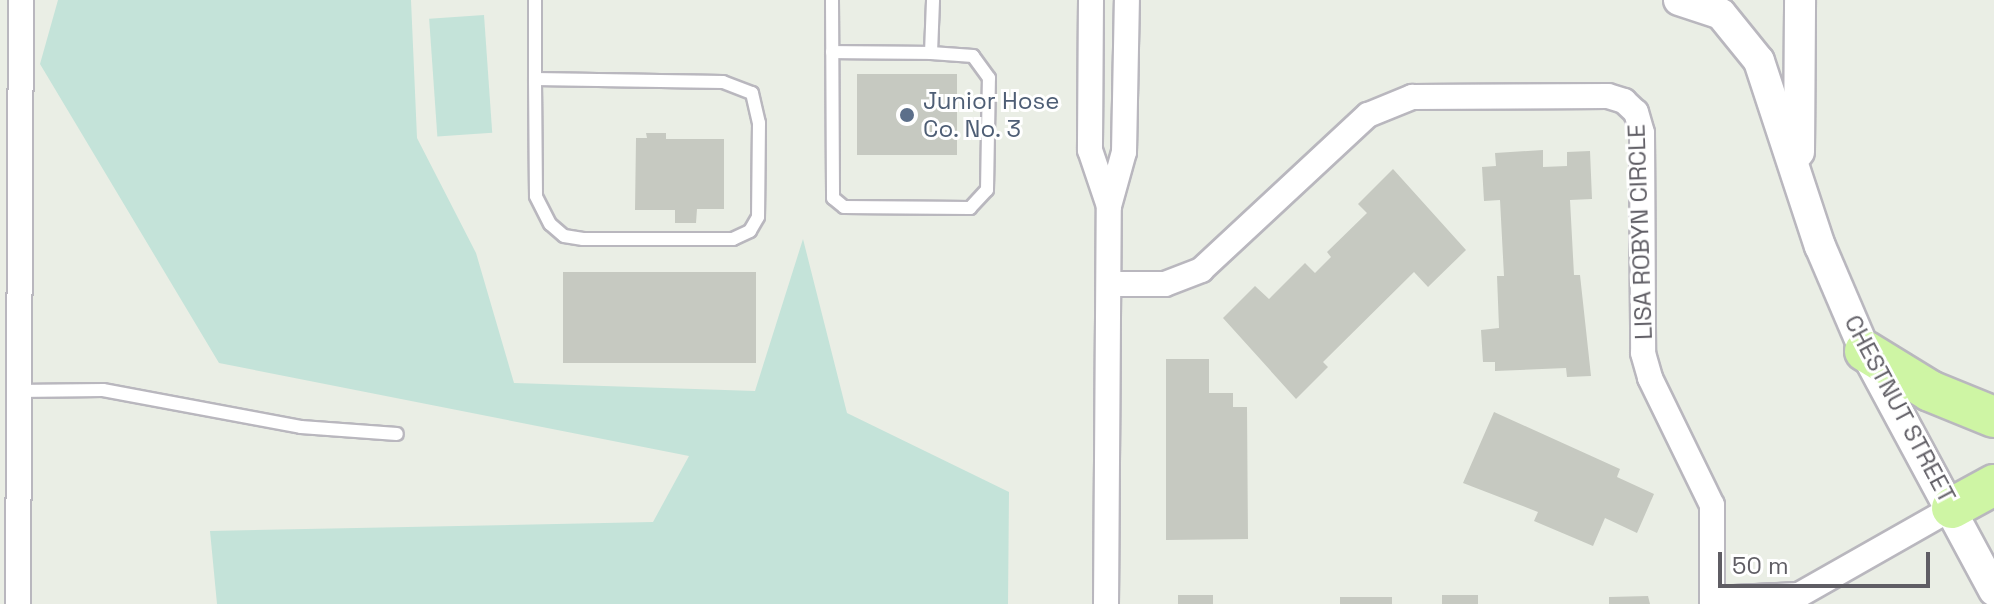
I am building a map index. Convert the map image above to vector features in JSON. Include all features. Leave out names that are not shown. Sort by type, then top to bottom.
[{"type":"highway","points":[[1865,351],[1930,391],[1994,417]]},
{"type":"highway","points":[[1952,508],[1994,485]]},
{"type":"street","points":[[18,604],[9,568],[17,391],[21,0]]},
{"type":"street","points":[[1091,0],[1090,150],[1109,206]]},
{"type":"street","points":[[1106,604],[1109,206],[1124,152],[1127,0]]},
{"type":"street","name":"CHESTNUT STREET","points":[[1679,0],[1721,14],[1743,35],[1759,61],[1820,246],[1865,351],[1994,591]]},
{"type":"street","name":"CHESTNUT STREET","points":[[1799,178],[1800,0]]},
{"type":"street","name":"LISA ROBYN CIRCLE","points":[[1110,284],[1165,284],[1201,270],[1368,115],[1412,97],[1608,96],[1624,101],[1642,122],[1643,353],[1712,505],[1712,602],[1799,595],[1952,508]]},
{"type":"lane","points":[[535,0],[535,79],[536,196],[550,224],[564,236],[583,239],[733,239],[750,231],[758,217],[756,103],[741,86],[723,82],[535,79]]},
{"type":"lane","points":[[832,0],[832,52],[833,198],[837,204],[970,208],[987,190],[987,71],[967,54],[832,52]]},
{"type":"lane","points":[[931,53],[933,0]]},
{"type":"lane","points":[[17,391],[103,390],[301,427],[397,434]]},
{"type":"shaded area","points":[[58,0],[411,0],[417,138],[476,253],[514,383],[755,391],[803,239],[847,413],[1009,492],[1008,604],[217,604],[210,531],[653,522],[689,456],[219,363],[40,64]]},
{"type":"shaded area","points":[[484,15],[492,133],[437,137],[429,19]]},
{"type":"building","name":"Junior Hose Co. No. 3","points":[[857,74],[957,74],[957,155],[857,155]]},
{"type":"building","points":[[646,133],[666,133],[666,139],[724,139],[724,209],[697,209],[696,223],[675,223],[675,210],[635,210],[636,138],[647,138]]},
{"type":"building","points":[[1543,150],[1543,167],[1567,166],[1567,152],[1590,151],[1592,199],[1570,200],[1574,275],[1580,275],[1591,376],[1567,377],[1566,368],[1495,371],[1495,362],[1483,362],[1481,330],[1499,328],[1497,276],[1504,276],[1500,200],[1484,201],[1482,167],[1496,166],[1495,153]]},
{"type":"building","points":[[1393,169],[1466,250],[1428,287],[1414,272],[1323,362],[1328,367],[1296,399],[1223,318],[1255,286],[1269,299],[1305,263],[1315,273],[1331,257],[1327,252],[1367,213],[1358,204]]},
{"type":"building","points":[[563,272],[756,272],[756,363],[563,363]]},
{"type":"building","points":[[1166,359],[1209,359],[1209,393],[1233,393],[1233,407],[1247,407],[1248,539],[1166,540]]},
{"type":"building","points":[[1494,412],[1620,469],[1617,477],[1654,494],[1637,533],[1605,518],[1593,546],[1534,521],[1538,512],[1463,483]]},
{"type":"building","points":[[1178,595],[1213,595],[1213,604],[1178,604]]},
{"type":"building","points":[[1442,595],[1478,595],[1478,604],[1442,604]]},
{"type":"building","points":[[1648,596],[1650,604],[1609,604],[1609,597]]},
{"type":"building","points":[[1340,597],[1392,597],[1392,604],[1340,604]]},
{"type":"place","name":"Junior Hose Co. No. 3","points":[[907,115]]}]
